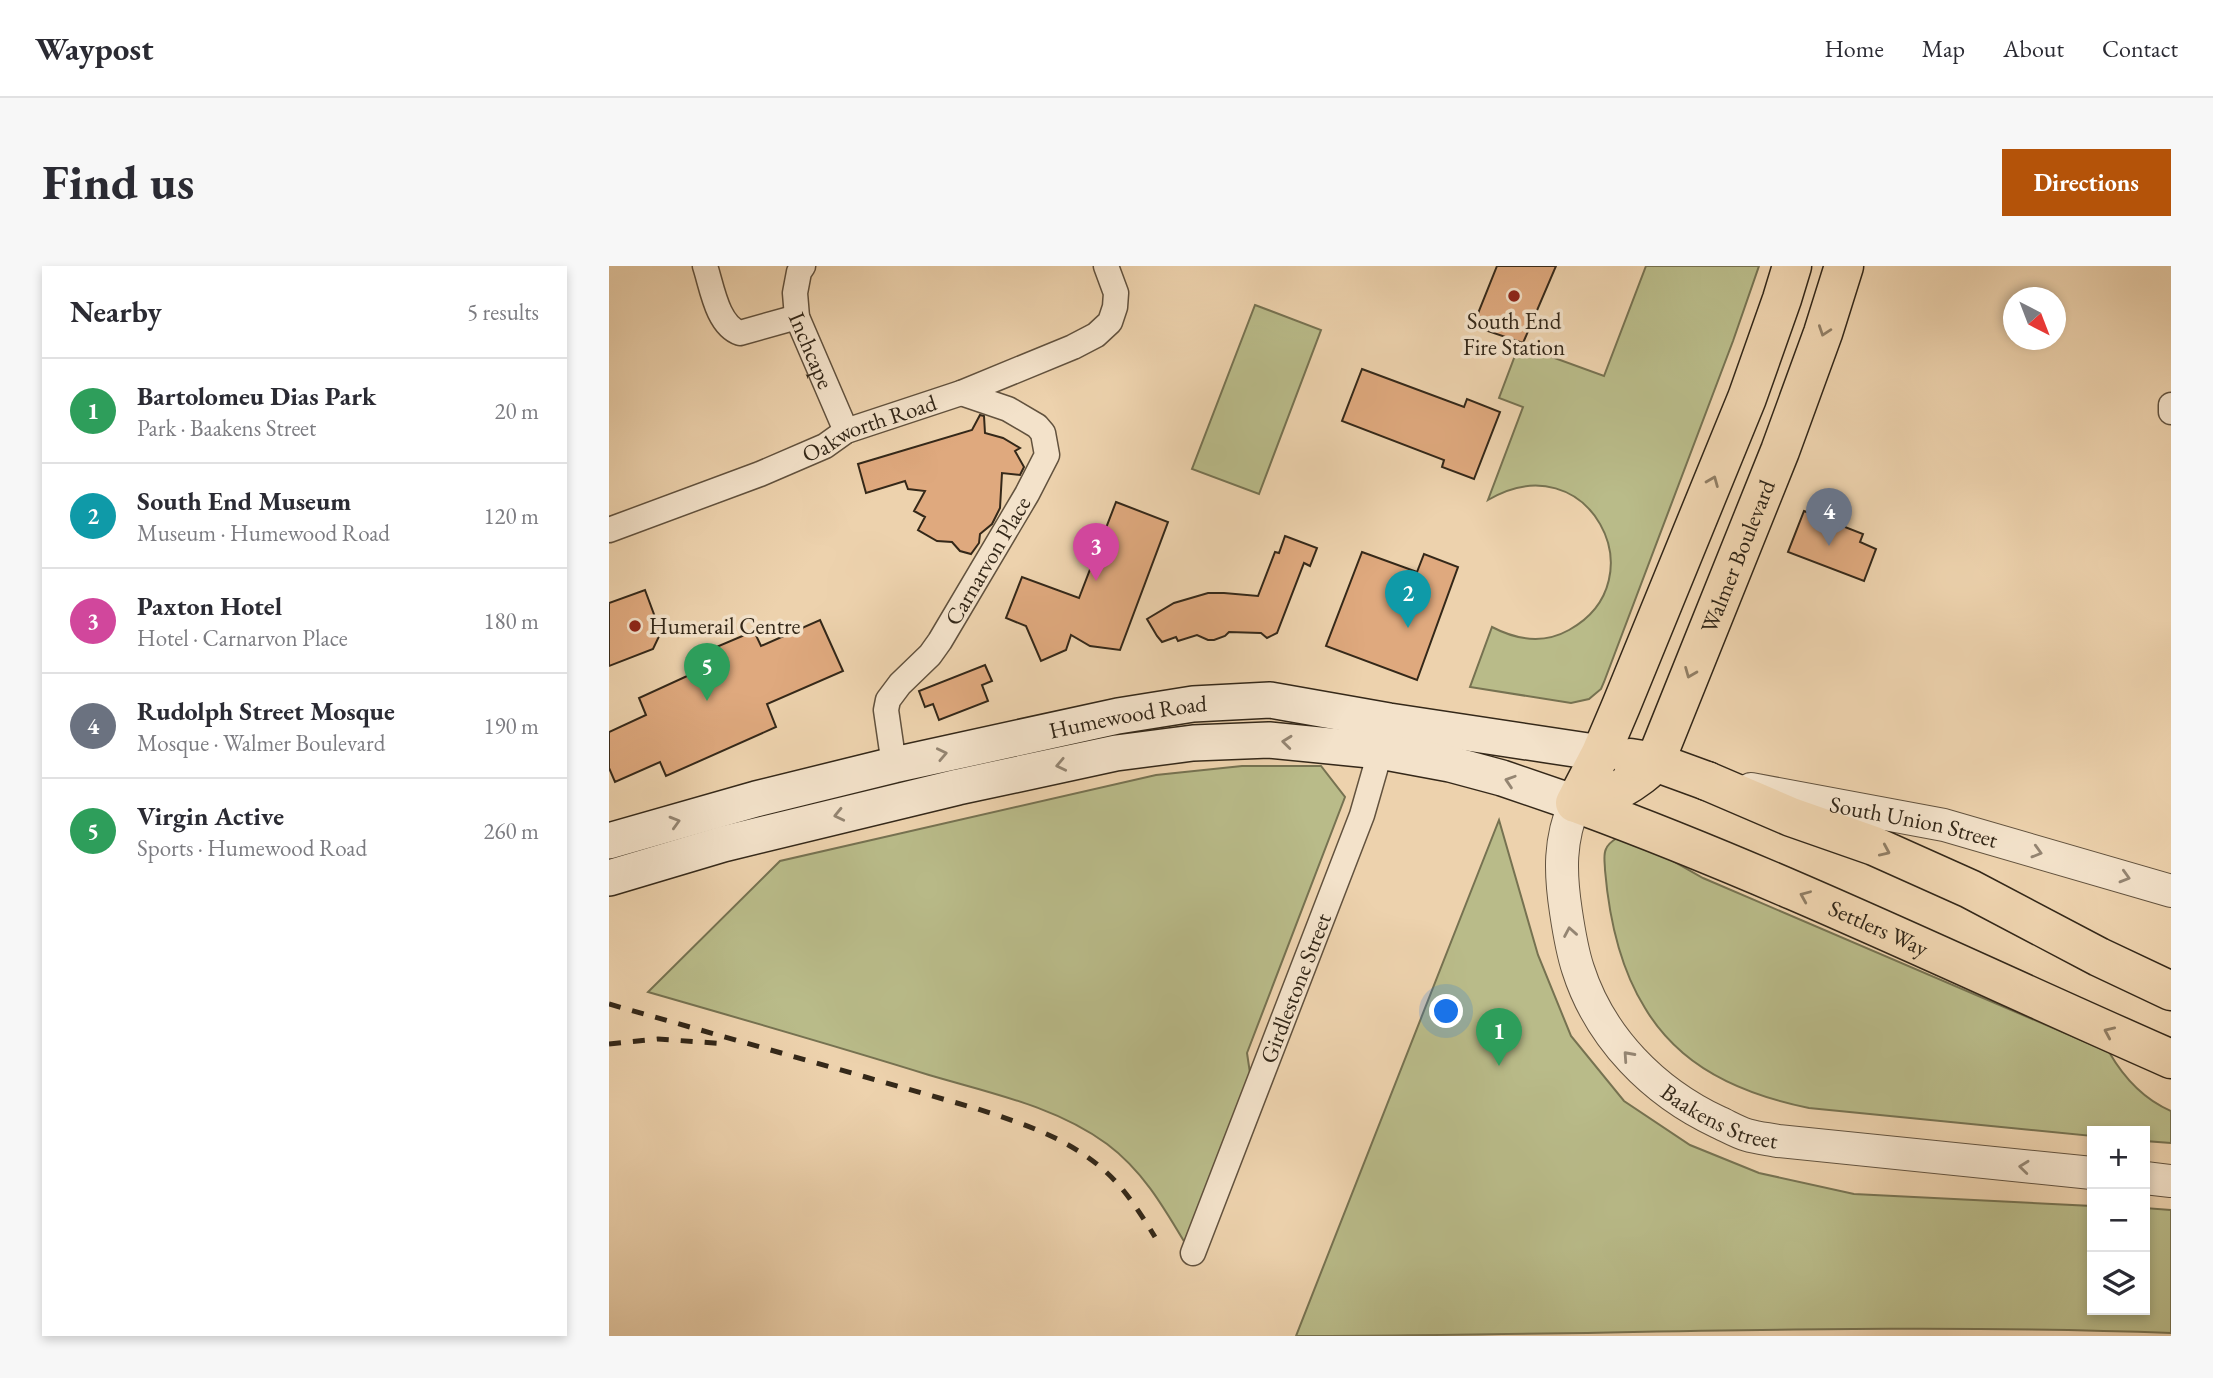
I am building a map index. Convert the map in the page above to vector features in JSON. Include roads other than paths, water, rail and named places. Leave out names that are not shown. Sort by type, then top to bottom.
[{"type":"main road","points":[[1578,804],[1747,398],[1792,266]]},
{"type":"main road","name":"Walmer Boulevard","points":[[1578,804],[1592,803],[1642,776],[1655,762],[1780,451],[1844,266]]},
{"type":"main road","name":"Humewood Road","points":[[609,841],[756,799],[894,765],[1118,716],[1193,704],[1270,700],[1385,736],[1450,764],[1502,778],[1578,804]]},
{"type":"main road","name":"Humewood Road","points":[[609,878],[808,822],[1116,753],[1193,743],[1385,736],[1601,753],[1655,762]]},
{"type":"main road","name":"South Union Street","points":[[1655,762],[1707,781]]},
{"type":"main road","points":[[1707,781],[1791,817],[1874,846],[1970,889],[2171,992]]},
{"type":"main road","name":"Settlers Way","points":[[1578,804],[1655,833],[1840,911],[2171,1059]]},
{"type":"street","points":[[705,266],[722,316],[733,331],[740,333],[797,317]]},
{"type":"street","name":"Inchcape","points":[[803,266],[799,272],[795,293],[797,317],[846,431]]},
{"type":"street","name":"Oakworth Road","points":[[609,530],[799,458],[825,446],[846,431],[961,393],[1096,335],[1109,322],[1115,307],[1116,293],[1106,266]]},
{"type":"street","name":"Carnarvon Place","points":[[894,765],[886,710],[888,700],[940,640],[1027,494],[1047,455],[1043,433],[1037,426],[1008,409],[961,393]]},
{"type":"street","points":[[2171,405],[2171,412]]},
{"type":"street","name":"Girdlestone Street","points":[[1193,1253],[1362,815],[1385,736]]},
{"type":"street","name":"South Union Street","points":[[1707,781],[1944,825],[2171,891]]},
{"type":"street","name":"Baakens Street","points":[[1578,804],[1565,830],[1562,856],[1565,904],[1579,971],[1599,1017],[1622,1049],[1640,1069],[1692,1109],[1745,1134],[1778,1141],[2087,1172]]},
{"type":"street","points":[[2150,1179],[2171,1181]]},
{"type":"railway","points":[[609,1004],[978,1109],[1035,1129],[1071,1146],[1103,1169],[1128,1196],[1155,1237]]},
{"type":"railway","points":[[609,1044],[658,1039],[728,1044]]},
{"type":"place","name":"South End Fire Station","points":[[1514,296]]},
{"type":"place","name":"Rudolph Street Mosque","points":[[1829,546]]},
{"type":"place","name":"Paxton Hotel","points":[[1096,581]]},
{"type":"place","name":"Humerail Centre","points":[[635,626]]},
{"type":"place","name":"South End Museum","points":[[1408,628]]},
{"type":"place","name":"Virgin Active","points":[[707,701]]},
{"type":"place","name":"Bartolomeu Dias Park","points":[[1499,1066]]}]
